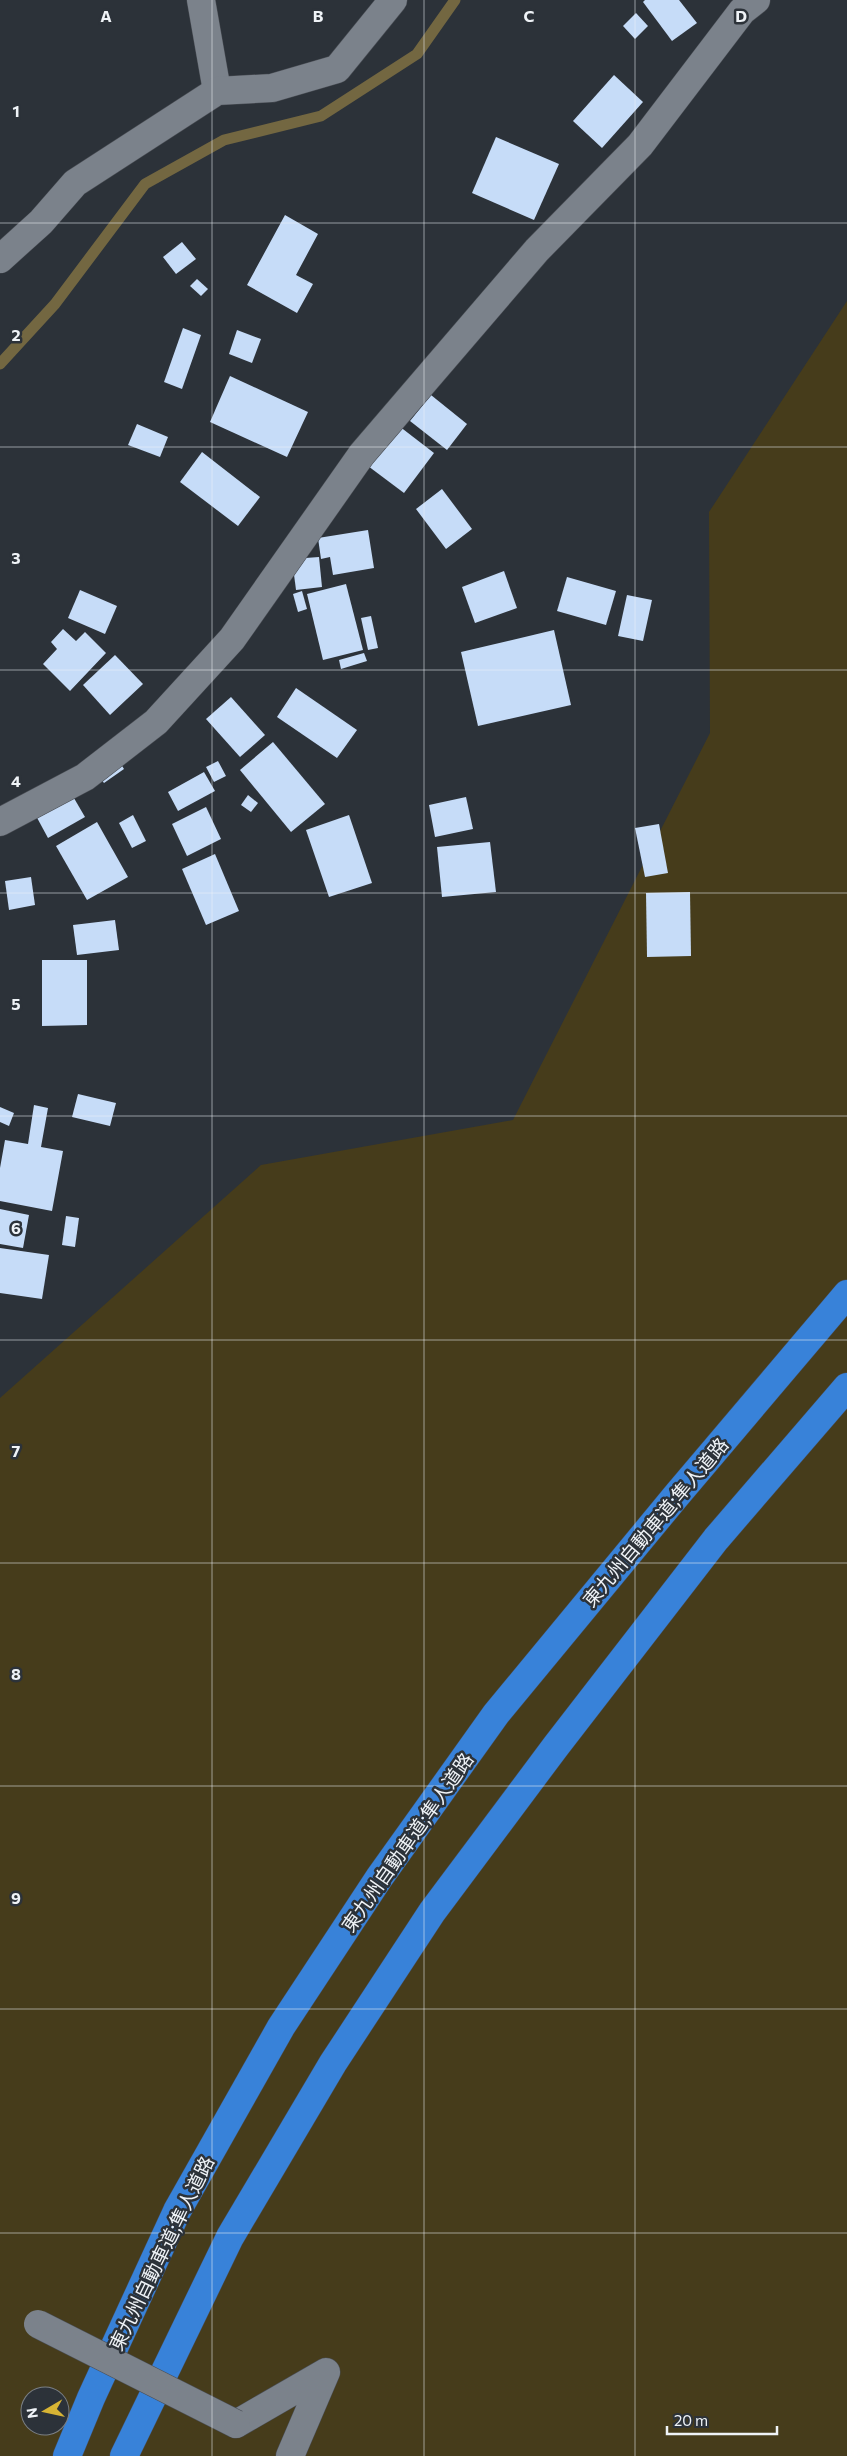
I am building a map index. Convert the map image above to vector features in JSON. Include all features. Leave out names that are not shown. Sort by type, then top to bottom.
[{"type":"highway","name":"東九州自動車道;隼人道路","points":[[66,2456],[178,2210],[281,2027],[379,1878],[496,1714],[676,1496],[847,1294]]},
{"type":"highway","points":[[124,2456],[230,2237],[333,2063],[432,1912],[556,1746],[716,1539],[847,1387]]},
{"type":"street","points":[[202,0],[217,91]]},
{"type":"street","points":[[0,259],[41,222],[75,183],[217,91],[272,88],[337,68],[393,0]]},
{"type":"street","points":[[0,822],[85,777],[156,722],[232,639],[362,454],[537,250],[640,145],[742,11],[756,0]]},
{"type":"street","points":[[38,2324],[236,2424],[326,2372],[290,2456]]},
{"type":"shaded area","points":[[847,301],[847,2456],[0,2456],[0,1398],[261,1165],[513,1120],[710,733],[709,512]]},
{"type":"building","points":[[645,0],[679,0],[697,23],[672,41],[643,2]]},
{"type":"building","points":[[636,13],[648,26],[635,39],[623,26]]},
{"type":"building","points":[[614,75],[643,102],[602,148],[573,121]]},
{"type":"building","points":[[496,137],[559,164],[534,220],[472,193]]},
{"type":"building","points":[[285,215],[318,234],[296,275],[313,284],[297,313],[247,285]]},
{"type":"building","points":[[182,242],[196,259],[176,274],[163,257]]},
{"type":"building","points":[[197,279],[208,289],[201,296],[190,286]]},
{"type":"building","points":[[183,328],[201,335],[182,389],[164,382]]},
{"type":"building","points":[[237,330],[261,339],[252,363],[229,354]]},
{"type":"building","points":[[230,376],[308,412],[287,457],[210,422]]},
{"type":"building","points":[[431,395],[467,424],[447,450],[410,421]]},
{"type":"building","points":[[137,424],[168,437],[160,457],[128,445]]},
{"type":"building","points":[[399,426],[434,453],[404,493],[368,466]]},
{"type":"building","points":[[202,452],[260,497],[238,526],[180,482]]},
{"type":"building","points":[[442,489],[472,529],[446,549],[416,509]]},
{"type":"building","points":[[368,530],[374,568],[333,575],[330,557],[321,559],[318,538]]},
{"type":"building","points":[[319,557],[322,587],[296,590],[292,559]]},
{"type":"building","points":[[504,571],[517,608],[475,623],[462,587]]},
{"type":"building","points":[[567,577],[616,591],[606,625],[557,611]]},
{"type":"building","points":[[346,584],[363,650],[323,660],[307,594]]},
{"type":"building","points":[[80,590],[117,606],[105,634],[68,618]]},
{"type":"building","points":[[302,591],[307,609],[298,612],[293,594]]},
{"type":"building","points":[[627,595],[652,600],[643,641],[618,636]]},
{"type":"building","points":[[371,616],[378,648],[368,650],[361,618]]},
{"type":"building","points":[[63,629],[76,641],[85,632],[106,653],[70,691],[43,664],[57,649],[51,642]]},
{"type":"building","points":[[554,630],[571,705],[478,726],[461,652]]},
{"type":"building","points":[[364,653],[367,661],[341,669],[339,660]]},
{"type":"building","points":[[115,655],[143,684],[110,715],[83,685]]},
{"type":"building","points":[[296,688],[357,730],[337,758],[277,717]]},
{"type":"building","points":[[231,697],[265,735],[240,757],[206,719]]},
{"type":"building","points":[[273,742],[325,804],[291,832],[240,770]]},
{"type":"building","points":[[117,758],[124,769],[104,783],[96,773]]},
{"type":"building","points":[[218,761],[226,776],[214,782],[206,767]]},
{"type":"building","points":[[204,772],[215,791],[178,811],[168,792]]},
{"type":"building","points":[[71,793],[85,817],[48,838],[35,814]]},
{"type":"building","points":[[248,795],[258,803],[251,812],[241,805]]},
{"type":"building","points":[[466,797],[473,829],[435,837],[429,805]]},
{"type":"building","points":[[206,807],[221,839],[187,856],[172,824]]},
{"type":"building","points":[[133,815],[146,841],[132,848],[119,823]]},
{"type":"building","points":[[349,815],[372,883],[329,897],[306,830]]},
{"type":"building","points":[[97,822],[128,877],[87,900],[56,846]]},
{"type":"building","points":[[659,824],[668,873],[645,877],[635,828]]},
{"type":"building","points":[[490,842],[496,892],[442,897],[437,847]]},
{"type":"building","points":[[215,854],[239,911],[206,925],[182,869]]},
{"type":"building","points":[[31,877],[35,905],[9,910],[5,881]]},
{"type":"building","points":[[690,892],[691,956],[647,957],[646,893]]},
{"type":"building","points":[[115,920],[119,950],[77,955],[73,925]]},
{"type":"building","points":[[42,960],[87,960],[87,1025],[42,1026]]},
{"type":"building","points":[[78,1094],[116,1103],[110,1126],[72,1117]]},
{"type":"building","points":[[34,1105],[48,1108],[41,1147],[63,1151],[52,1211],[0,1201],[0,1168],[5,1140],[28,1144]]},
{"type":"building","points":[[0,1107],[14,1113],[9,1126],[0,1122]]},
{"type":"building","points":[[0,1209],[29,1215],[23,1248],[0,1244]]},
{"type":"building","points":[[66,1216],[79,1218],[75,1247],[62,1245]]},
{"type":"building","points":[[0,1248],[49,1255],[42,1299],[0,1293]]},
{"type":"waterway","points":[[0,364],[55,304],[145,184],[224,140],[321,116],[417,54],[455,0]]}]
